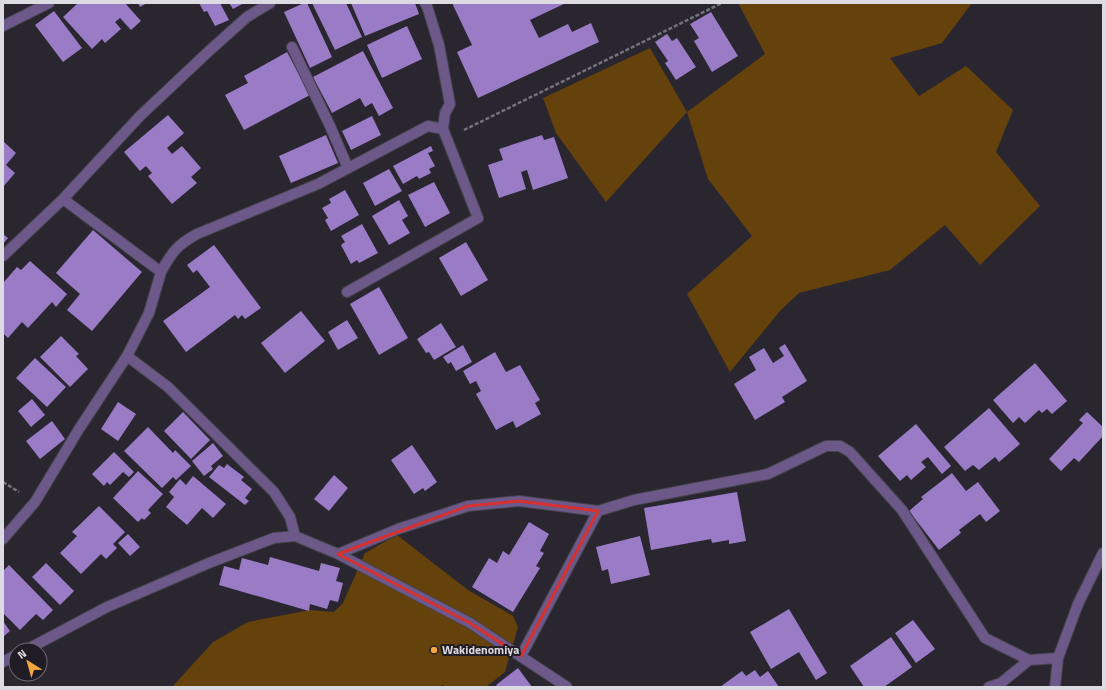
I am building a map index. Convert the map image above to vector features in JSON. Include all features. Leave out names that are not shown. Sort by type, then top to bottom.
[{"type":"street","points":[[3,26],[49,3]]},
{"type":"street","points":[[3,256],[63,199],[140,116],[209,51],[248,17],[270,3]]},
{"type":"street","points":[[348,292],[478,218],[445,134],[445,113],[450,104],[439,45],[426,5]]},
{"type":"street","points":[[292,47],[330,126],[348,168]]},
{"type":"street","points":[[3,539],[35,502],[79,429],[127,356],[149,313],[161,272],[173,251],[180,243],[197,234],[318,184],[428,126],[445,134]]},
{"type":"street","points":[[63,199],[161,272]]},
{"type":"street","points":[[127,356],[168,387],[274,492],[290,517],[295,536]]},
{"type":"street","points":[[338,554],[398,529],[468,506],[519,501],[598,511],[634,500],[768,474],[826,446],[840,446],[850,452],[902,510],[985,638],[1029,660],[1058,658]]},
{"type":"street","points":[[520,656],[598,511]]},
{"type":"street","points":[[41,642],[107,607],[209,563],[274,538],[295,536],[338,554],[470,623],[567,687]]},
{"type":"street","points":[[1055,687],[1058,658],[1078,604],[1103,553]]},
{"type":"street","points":[[989,687],[1001,683],[1029,660]]},
{"type":"path","points":[[445,134],[722,3]]},
{"type":"highlighted area","points":[[519,501],[598,511],[521,656],[470,623],[338,554],[468,506]]},
{"type":"shaded area","points":[[738,3],[972,3],[942,43],[890,58],[919,96],[966,66],[1013,110],[996,152],[1040,206],[980,265],[945,225],[890,270],[799,293],[780,311],[730,372],[687,294],[752,236],[708,179],[687,112],[765,54]]},
{"type":"shaded area","points":[[650,48],[687,112],[606,202],[556,133],[543,98]]},
{"type":"shaded area","points":[[397,535],[468,590],[513,616],[518,627],[505,672],[486,687],[445,687],[443,685],[439,687],[172,687],[213,642],[248,622],[310,610],[334,612],[343,603],[365,553]]},
{"type":"building","points":[[78,3],[125,3],[141,21],[131,30],[120,18],[115,22],[121,29],[105,43],[102,39],[92,49],[63,17]]},
{"type":"building","points":[[138,3],[147,3],[140,7]]},
{"type":"building","points":[[199,3],[220,3],[229,20],[215,26],[207,11],[204,12]]},
{"type":"building","points":[[229,3],[244,3],[233,9]]},
{"type":"building","points":[[307,3],[332,57],[310,68],[284,12]]},
{"type":"building","points":[[312,3],[346,3],[362,37],[335,50]]},
{"type":"building","points":[[351,3],[415,3],[419,14],[365,36]]},
{"type":"building","points":[[452,3],[566,3],[530,20],[539,38],[568,24],[572,32],[591,23],[599,42],[478,98],[457,52],[472,45]]},
{"type":"building","points":[[54,11],[82,48],[63,62],[35,25]]},
{"type":"building","points":[[711,12],[738,56],[712,72],[694,41],[699,38],[690,24]]},
{"type":"building","points":[[407,26],[422,59],[382,78],[367,45]]},
{"type":"building","points":[[667,34],[672,41],[677,38],[696,67],[676,80],[665,63],[668,61],[655,42]]},
{"type":"building","points":[[363,51],[393,108],[379,116],[372,103],[365,107],[360,98],[332,113],[313,77]]},
{"type":"building","points":[[287,52],[310,95],[244,130],[225,95],[248,83],[244,76]]},
{"type":"building","points":[[168,115],[184,133],[167,148],[172,154],[182,146],[201,168],[191,177],[197,183],[172,204],[148,176],[152,173],[146,166],[140,171],[124,152]]},
{"type":"building","points":[[372,116],[381,135],[351,150],[342,131]]},
{"type":"building","points":[[326,135],[338,163],[291,183],[279,156]]},
{"type":"building","points":[[542,135],[544,140],[554,137],[568,178],[533,190],[527,170],[521,172],[526,189],[499,198],[488,165],[503,160],[499,149]]},
{"type":"building","points":[[3,141],[16,153],[6,165],[15,173],[3,187]]},
{"type":"building","points":[[431,146],[433,151],[428,153],[435,166],[429,169],[431,173],[419,179],[417,176],[403,184],[393,166]]},
{"type":"building","points":[[389,169],[402,191],[375,206],[363,183]]},
{"type":"building","points":[[434,182],[450,213],[425,227],[408,195]]},
{"type":"building","points":[[345,190],[359,215],[331,231],[325,220],[328,218],[322,208],[331,203],[329,199]]},
{"type":"building","points":[[399,200],[408,216],[402,220],[410,233],[389,245],[372,216]]},
{"type":"building","points":[[362,224],[378,253],[359,263],[357,260],[351,264],[341,245],[345,242],[341,236]]},
{"type":"building","points":[[93,230],[142,272],[92,331],[67,310],[80,294],[56,273]]},
{"type":"building","points":[[3,234],[8,238],[3,244]]},
{"type":"building","points":[[466,242],[488,280],[461,296],[439,258]]},
{"type":"building","points":[[214,245],[261,308],[245,319],[242,315],[238,319],[235,315],[186,352],[163,321],[210,287],[197,270],[193,273],[187,265]]},
{"type":"building","points":[[30,261],[67,294],[56,307],[52,302],[28,328],[22,322],[8,338],[3,333],[3,283],[17,267],[21,270]]},
{"type":"building","points":[[379,287],[408,338],[379,355],[350,304]]},
{"type":"building","points":[[301,311],[325,341],[285,373],[261,343]]},
{"type":"building","points":[[347,320],[358,338],[338,350],[328,332]]},
{"type":"building","points":[[441,323],[456,347],[434,360],[429,352],[426,353],[417,339]]},
{"type":"building","points":[[61,336],[79,354],[76,356],[88,369],[70,387],[40,357]]},
{"type":"building","points":[[785,344],[807,381],[782,397],[785,402],[755,420],[734,384],[756,370],[749,357],[764,348],[773,363],[784,356],[779,348]]},
{"type":"building","points":[[463,345],[472,362],[456,371],[451,362],[448,364],[443,357]]},
{"type":"building","points":[[495,352],[506,372],[520,365],[540,400],[535,403],[541,414],[516,428],[513,421],[496,430],[476,394],[481,391],[476,381],[470,384],[463,371]]},
{"type":"building","points":[[35,358],[66,387],[47,407],[16,378]]},
{"type":"building","points":[[1035,363],[1067,401],[1052,414],[1047,409],[1042,413],[1039,410],[1025,423],[1019,417],[1013,423],[993,400]]},
{"type":"building","points":[[32,399],[45,415],[31,427],[18,411]]},
{"type":"building","points":[[118,402],[136,414],[118,441],[101,429]]},
{"type":"building","points":[[989,408],[1020,444],[999,462],[995,457],[979,470],[973,465],[965,471],[944,447]]},
{"type":"building","points":[[183,412],[210,440],[191,459],[164,431]]},
{"type":"building","points":[[1087,412],[1103,427],[1103,436],[1079,462],[1074,458],[1061,471],[1049,459],[1083,423],[1079,420]]},
{"type":"building","points":[[52,421],[65,439],[40,459],[26,441]]},
{"type":"building","points":[[916,424],[951,466],[942,474],[928,457],[921,462],[926,467],[911,480],[907,475],[900,481],[878,456]]},
{"type":"building","points":[[148,427],[173,453],[175,450],[191,466],[176,480],[173,477],[162,488],[124,451]]},
{"type":"building","points":[[213,443],[223,456],[211,466],[213,469],[204,476],[192,461]]},
{"type":"building","points":[[412,445],[437,482],[425,491],[423,488],[414,494],[391,460]]},
{"type":"building","points":[[114,452],[134,472],[129,477],[123,472],[110,485],[107,482],[104,486],[92,474]]},
{"type":"building","points":[[227,464],[244,477],[241,480],[252,489],[245,498],[249,501],[245,505],[209,477],[219,465],[224,468]]},
{"type":"building","points":[[138,471],[163,494],[148,510],[151,513],[144,520],[142,518],[138,522],[113,498]]},
{"type":"building","points":[[952,473],[966,491],[978,482],[1000,511],[986,522],[980,514],[959,530],[961,533],[939,550],[909,511],[923,499],[921,497]]},
{"type":"building","points":[[334,475],[348,488],[329,511],[314,499]]},
{"type":"building","points":[[193,476],[226,504],[213,518],[202,508],[187,525],[166,507],[174,497],[169,492],[180,479],[186,485]]},
{"type":"building","points":[[737,492],[746,541],[729,544],[729,540],[712,543],[711,539],[651,550],[644,508]]},
{"type":"building","points":[[99,506],[125,532],[113,544],[117,548],[106,559],[101,554],[81,574],[60,553],[77,536],[72,532]]},
{"type":"building","points":[[529,522],[549,534],[540,551],[544,553],[536,566],[540,568],[513,612],[472,587],[489,558],[497,563],[503,551],[509,555]]},
{"type":"building","points":[[128,534],[140,547],[130,556],[118,543]]},
{"type":"building","points":[[640,536],[650,575],[611,584],[608,569],[602,571],[596,547]]},
{"type":"building","points":[[270,557],[319,571],[321,563],[340,568],[336,581],[343,583],[338,602],[330,600],[327,609],[310,604],[309,611],[219,585],[224,566],[239,570],[242,558],[268,565]]},
{"type":"building","points":[[46,563],[74,591],[60,605],[32,577]]},
{"type":"building","points":[[9,565],[53,610],[43,620],[36,614],[20,630],[3,613],[3,571]]},
{"type":"building","points":[[789,609],[827,673],[816,680],[799,652],[771,669],[750,632]]},
{"type":"building","points":[[913,620],[935,649],[916,663],[895,633]]},
{"type":"building","points":[[3,621],[10,631],[3,637]]},
{"type":"building","points":[[891,637],[912,667],[884,687],[864,687],[850,666]]},
{"type":"building","points":[[518,668],[532,687],[498,687],[496,685]]},
{"type":"building","points":[[755,670],[760,677],[768,671],[779,687],[720,687],[742,671],[746,676]]},
{"type":"place","name":"Wakidenomiya","points":[[434,650]]}]
